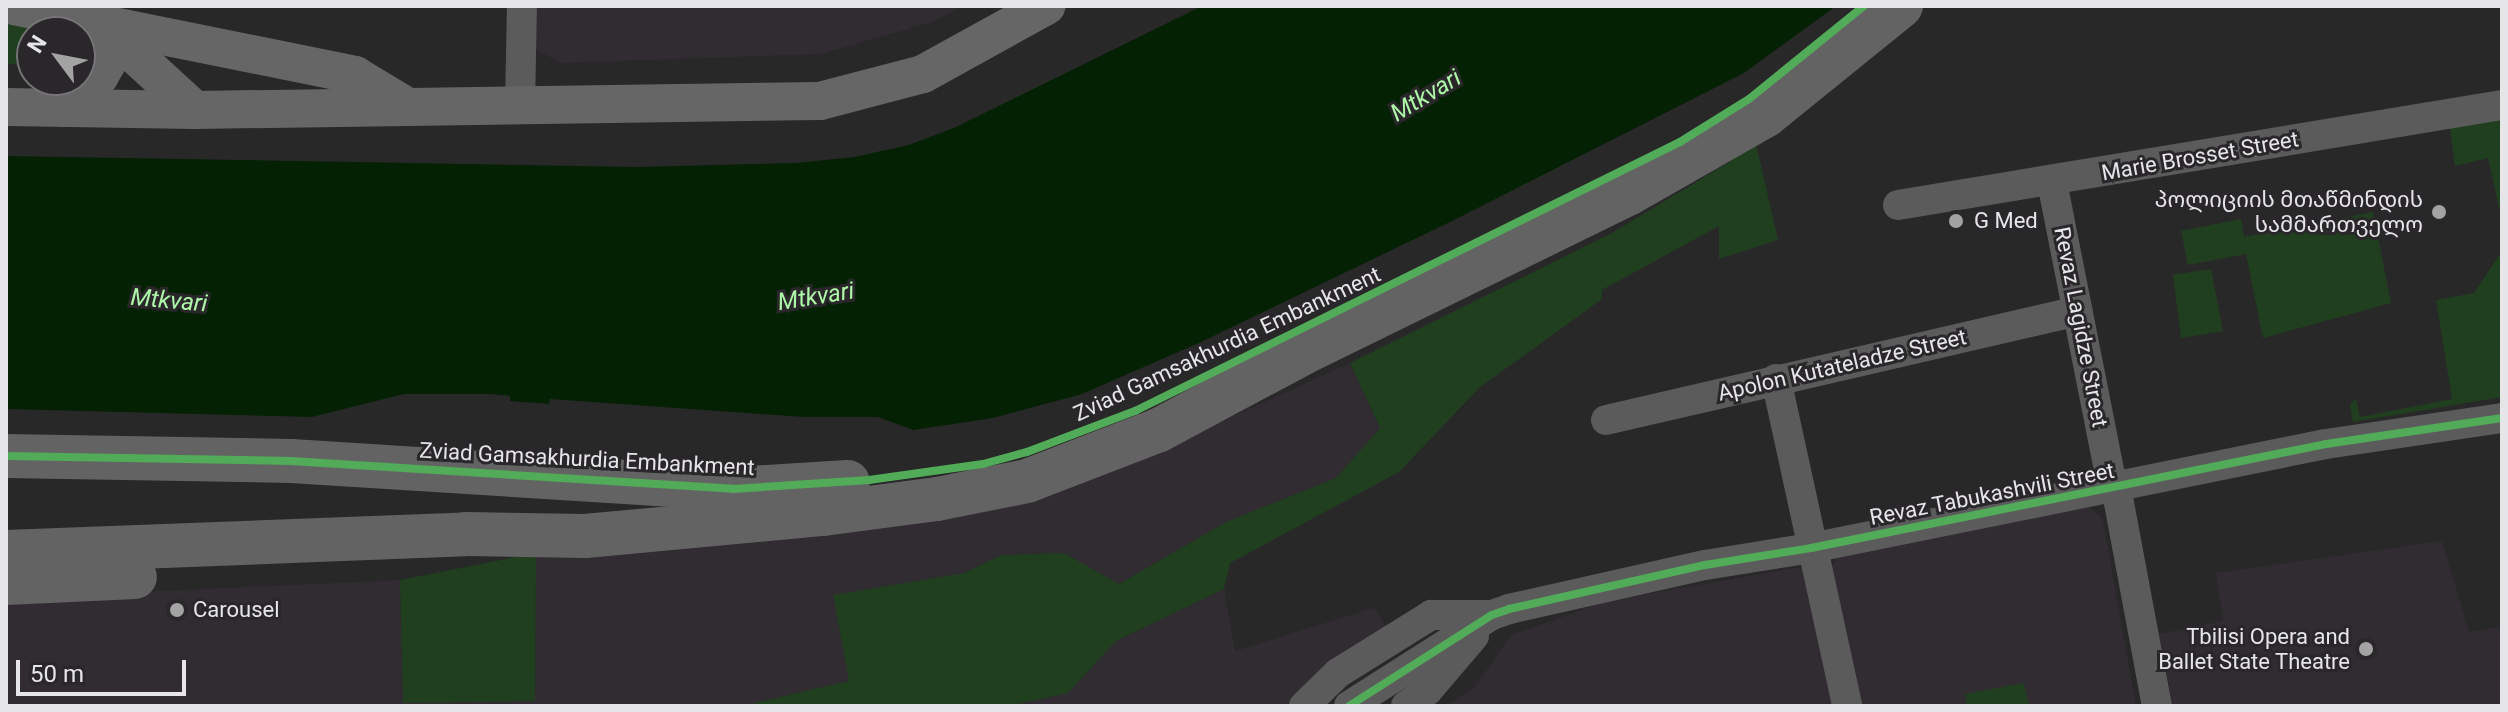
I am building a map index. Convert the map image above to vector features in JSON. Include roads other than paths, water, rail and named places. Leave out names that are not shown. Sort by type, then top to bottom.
[{"type":"highway","name":"Zviad Gamsakhurdia Embankment","points":[[6,456],[291,461],[733,489],[922,475],[1027,452],[1111,421],[1518,225],[1680,142],[1749,99],[1864,6]]},
{"type":"highway","name":"Zviad Gamsakhurdia Embankment","points":[[6,552],[465,534],[579,536],[823,514],[937,499],[1027,481],[1110,452],[1218,401],[1303,353],[1697,157],[1798,92],[1901,6]]},
{"type":"highway","points":[[6,523],[593,504],[673,498],[733,489]]},
{"type":"highway","points":[[6,583],[386,565],[475,556],[579,536]]},
{"type":"main road","points":[[14,6],[107,30],[355,75],[410,108]]},
{"type":"main road","points":[[6,107],[195,110],[820,101],[923,74],[1046,6]]},
{"type":"main road","points":[[63,108],[99,77],[110,58],[107,30]]},
{"type":"main road","points":[[107,30],[195,110]]},
{"type":"street","points":[[520,107],[522,6]]},
{"type":"street","name":"Marie Brosset Street","points":[[1898,205],[2031,182],[2052,182],[2502,105]]},
{"type":"street","name":"Revaz Lagidze Street","points":[[2052,182],[2116,487],[2157,706]]},
{"type":"street","name":"Apolon Kutateladze Street","points":[[1606,420],[2078,311]]},
{"type":"street","points":[[1776,379],[1847,706]]},
{"type":"street","name":"Revaz Tabukashvili Street","points":[[1492,615],[1665,574],[1811,548],[2326,444],[2502,418]]},
{"type":"street","points":[[1304,706],[1338,673],[1431,615],[1492,615]]},
{"type":"street","points":[[1349,706],[1492,615]]},
{"type":"street","points":[[1406,706],[1428,690],[1492,615]]},
{"type":"water","name":"Mtkvari","points":[[1202,6],[1836,6],[1744,73],[1452,221],[1201,342],[1082,394],[993,418],[913,430],[878,417],[804,417],[550,399],[549,404],[510,401],[510,396],[492,394],[404,394],[312,417],[6,409],[6,156],[636,167],[796,163],[854,157],[909,145],[956,127]]},
{"type":"place","name":"პოლიციის მთაწმინდის სამმართველო","points":[[2439,212]]},
{"type":"place","name":"G Med","points":[[1956,221]]},
{"type":"place","name":"Carousel","points":[[177,610]]},
{"type":"place","name":"Tbilisi Opera and Ballet State Theatre","points":[[2366,649]]}]
